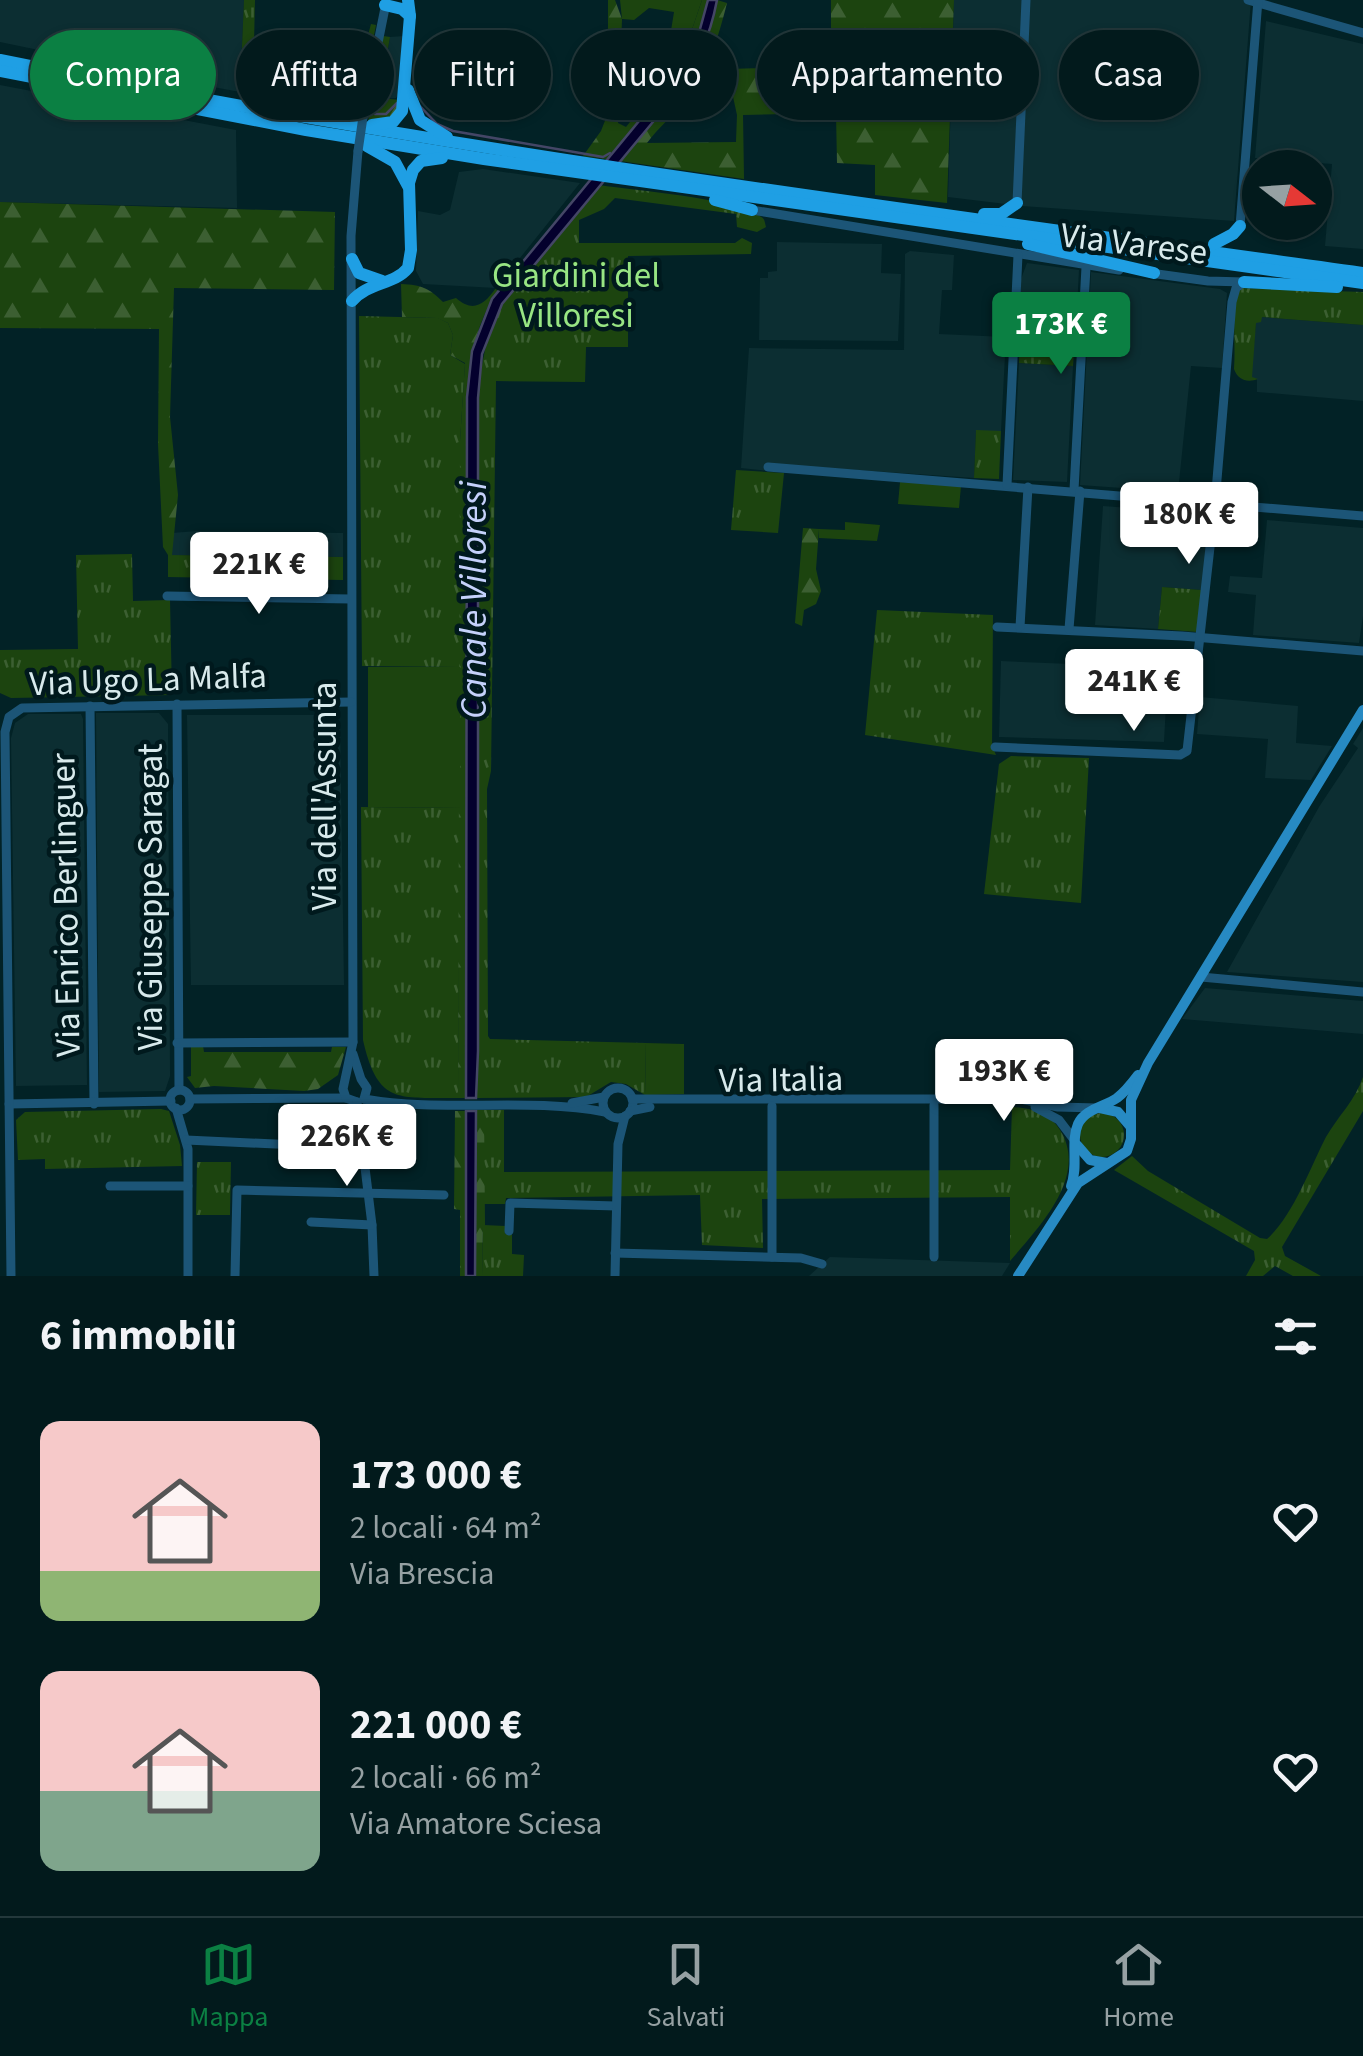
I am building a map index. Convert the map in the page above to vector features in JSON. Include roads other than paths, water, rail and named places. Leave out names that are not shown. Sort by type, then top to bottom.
[{"type":"highway","points":[[335,125],[340,120],[376,126],[393,122],[402,111],[408,0]]},
{"type":"highway","points":[[386,3],[410,16]]},
{"type":"highway","points":[[0,60],[485,154]]},
{"type":"highway","points":[[0,71],[306,130],[942,225],[1154,273]]},
{"type":"highway","points":[[406,83],[413,108],[424,125],[438,134],[478,143],[485,154]]},
{"type":"highway","points":[[306,130],[381,152],[400,168],[409,193]]},
{"type":"highway","points":[[360,282],[400,277],[408,268],[410,176],[421,160],[485,154]]},
{"type":"highway","points":[[618,174],[665,175],[836,198],[1363,286]]},
{"type":"highway","points":[[618,174],[752,210]]},
{"type":"highway","points":[[962,218],[971,213],[1001,214],[1017,202]]},
{"type":"highway","points":[[942,225],[1134,242],[1363,269]]},
{"type":"highway","points":[[1214,244],[1240,226]]},
{"type":"highway","points":[[1240,226],[1240,236],[1250,249]]},
{"type":"highway","points":[[1134,242],[1141,236],[1214,244],[1363,269]]},
{"type":"highway","points":[[352,259],[360,282],[352,300]]},
{"type":"highway","points":[[1244,282],[1363,286]]},
{"type":"main road","points":[[1018,1276],[1067,1196],[1084,1176],[1127,1151],[1131,1140],[1131,1100],[1148,1064],[1363,710]]},
{"type":"main road","points":[[1067,1196],[1076,1172],[1076,1131],[1080,1120],[1120,1096],[1148,1064]]},
{"type":"main road","points":[[1100,1108],[1118,1112],[1130,1127]]},
{"type":"main road","points":[[1077,1144],[1089,1160],[1108,1163]]},
{"type":"street","points":[[1017,202],[1026,0]]},
{"type":"street","points":[[1240,226],[1255,1],[1363,33]]},
{"type":"street","points":[[352,259],[358,150],[386,3]]},
{"type":"street","name":"Via Varese","points":[[752,210],[1086,267],[1244,282]]},
{"type":"street","points":[[1007,485],[1018,255]]},
{"type":"street","points":[[1069,629],[1086,267]]},
{"type":"street","points":[[1208,281],[1227,288],[1232,302]]},
{"type":"street","points":[[995,746],[1180,755],[1188,751],[1232,302],[1236,288],[1244,282]]},
{"type":"street","name":"Via dell'Assunta","points":[[352,300],[353,1046],[362,1092],[362,1148],[374,1276]]},
{"type":"street","points":[[768,467],[1363,516]]},
{"type":"street","points":[[1020,627],[1028,487]]},
{"type":"street","points":[[167,596],[352,599]]},
{"type":"street","points":[[996,627],[1201,637],[1363,651]]},
{"type":"street","name":"Via Ugo La Malfa","points":[[9,1104],[9,716],[22,708],[351,702]]},
{"type":"street","name":"Via Giuseppe Saragat","points":[[177,704],[178,1090]]},
{"type":"street","name":"Via Enrico Berlinguer","points":[[90,706],[94,1104]]},
{"type":"street","points":[[1200,976],[1363,992]]},
{"type":"street","points":[[178,1043],[353,1046]]},
{"type":"street","name":"Via dell'Assunta","points":[[346,1098],[353,1046]]},
{"type":"street","points":[[317,1100],[353,1078],[362,1092]]},
{"type":"street","points":[[559,1105],[604,1097],[617,1088],[625,1090],[629,1109],[618,1144],[615,1276]]},
{"type":"street","points":[[188,1276],[186,1140],[173,1093],[178,1090],[190,1098]]},
{"type":"street","points":[[11,1276],[9,1104],[177,1106],[190,1098],[317,1100],[346,1098],[362,1092],[394,1102],[559,1105],[609,1114],[629,1109]]},
{"type":"street","points":[[604,1097],[618,1144]]},
{"type":"street","name":"Via Italia","points":[[629,1109],[746,1102],[966,1100],[1021,1100],[1063,1108],[1100,1108]]},
{"type":"street","name":"Via Italia","points":[[908,1102],[934,1105],[966,1100]]},
{"type":"street","points":[[746,1102],[772,1106],[796,1102]]},
{"type":"street","points":[[934,1105],[934,1256]]},
{"type":"street","name":"Via Italia","points":[[629,1109],[934,1105],[1038,1108],[1059,1120],[1077,1144]]},
{"type":"street","points":[[772,1106],[772,1257]]},
{"type":"street","points":[[186,1140],[362,1148]]},
{"type":"street","points":[[110,1186],[188,1186]]},
{"type":"street","points":[[235,1276],[237,1190],[444,1194]]},
{"type":"street","points":[[508,1231],[510,1203],[616,1206]]},
{"type":"street","points":[[311,1222],[372,1225]]},
{"type":"street","points":[[615,1253],[772,1257],[808,1259],[822,1264]]},
{"type":"water","points":[[708,0],[717,0],[709,30],[700,30]]},
{"type":"water","name":"Canale Villoresi","points":[[640,120],[655,120],[502,304],[482,354],[478,398],[478,1051],[476,1098],[466,1098],[467,397],[472,351],[492,299]]},
{"type":"water","points":[[466,1111],[476,1111],[475,1276],[466,1276]]},
{"type":"waterway","points":[[394,106],[397,103]]},
{"type":"waterway","points":[[433,120],[453,131],[603,157],[610,153]]},
{"type":"park label","name":"Giardini del Villoresi","points":[[576,295]]}]
